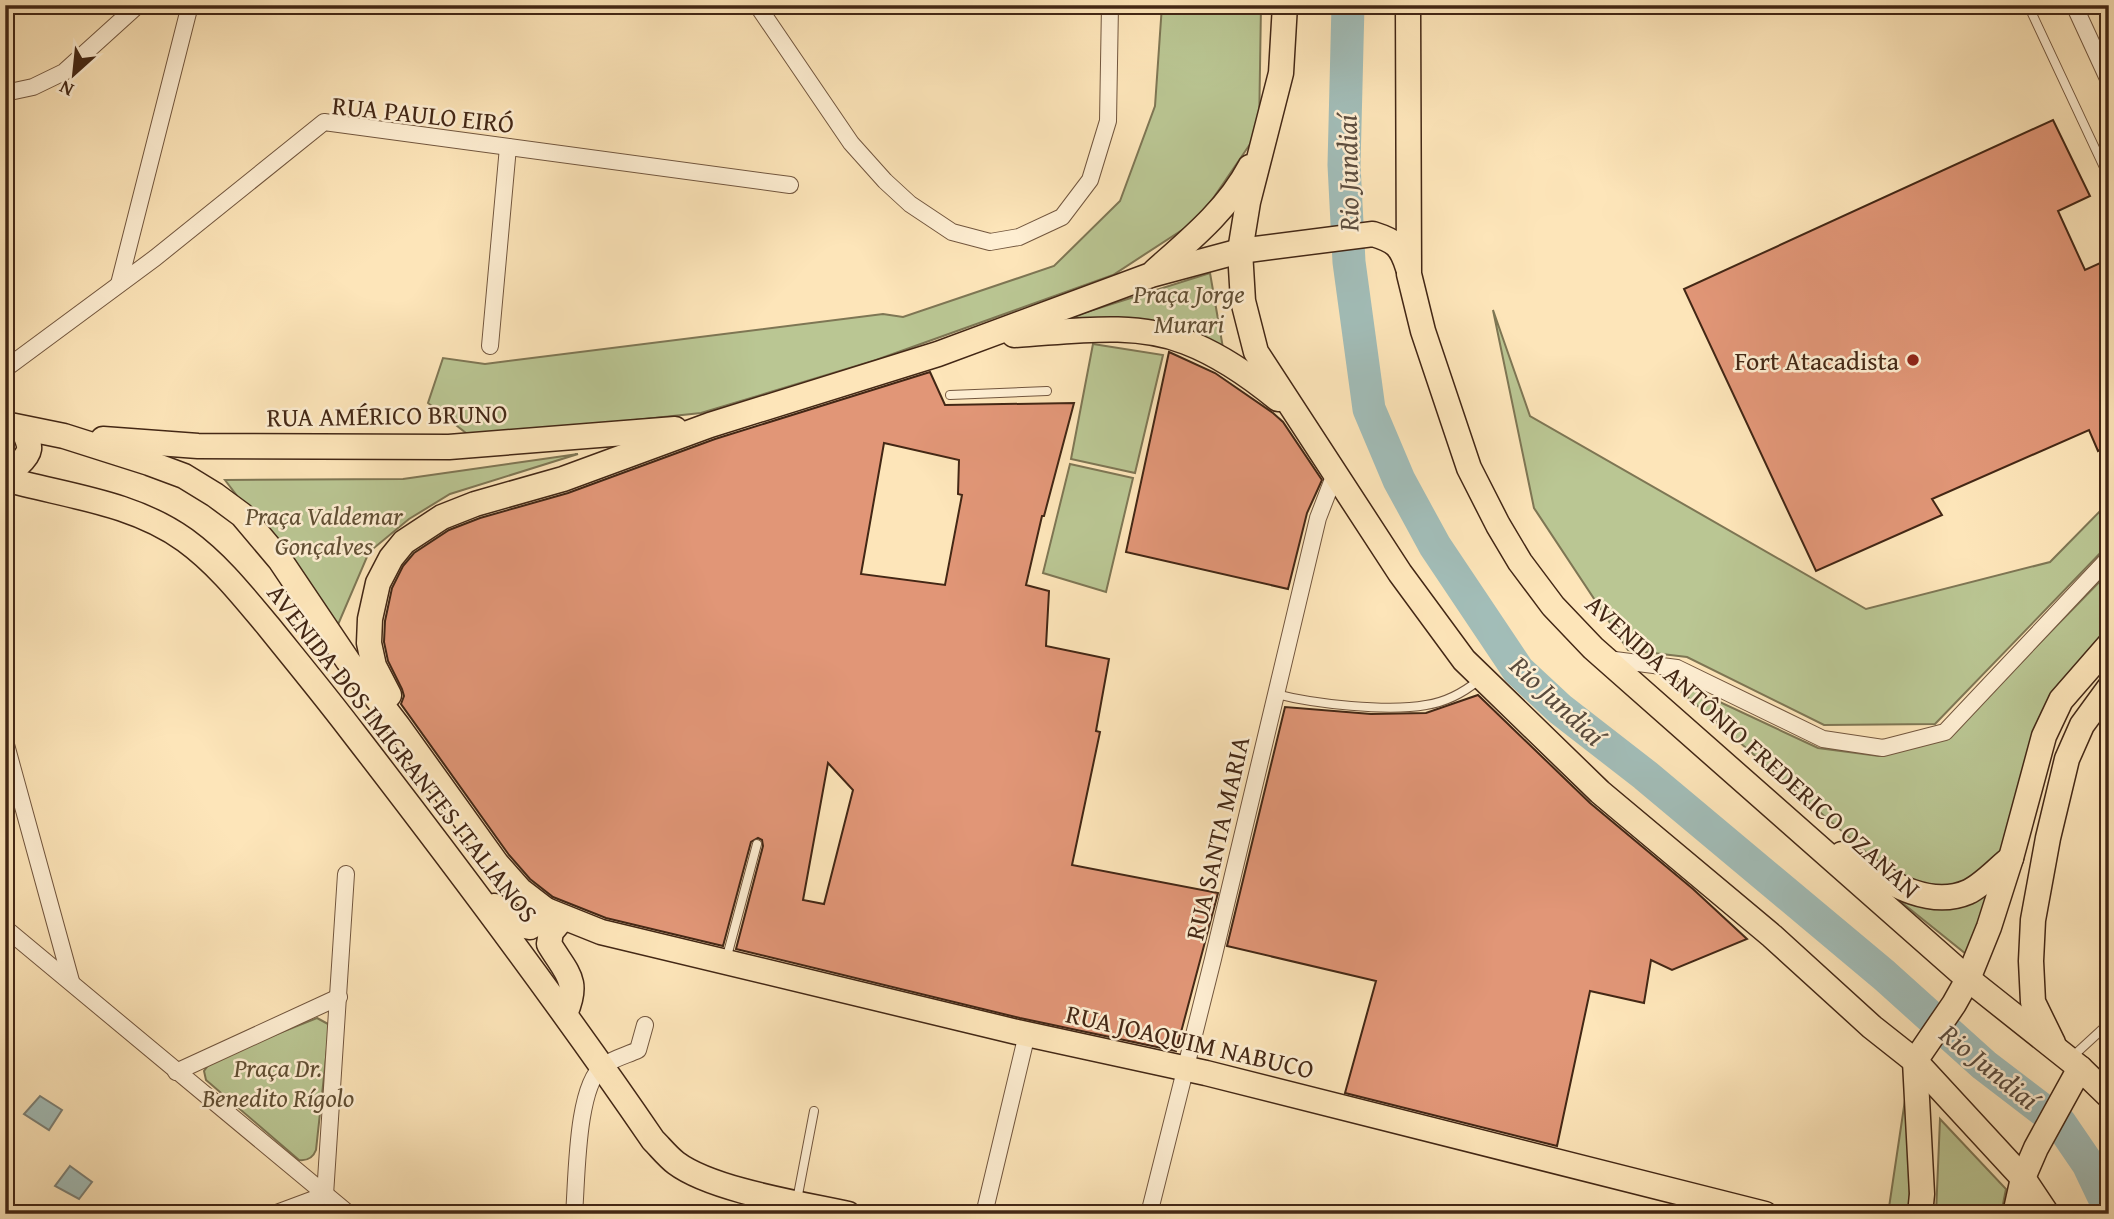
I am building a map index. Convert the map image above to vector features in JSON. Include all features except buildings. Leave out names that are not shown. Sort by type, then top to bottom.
[{"type":"main road","points":[[1285,5],[1281,73],[1248,202],[1240,251],[1242,301],[1256,352],[1400,573],[1464,660],[1600,792],[1772,936],[1872,1027],[1917,1057],[2023,1178],[2046,1214]]},
{"type":"main road","name":"AVENIDA ANTÔNIO FREDERICO OZANAN","points":[[1408,5],[1409,274],[1423,331],[1469,468],[1520,562],[1553,606],[1604,659],[1968,979],[2069,1059],[2109,1096]]},
{"type":"main road","points":[[1151,275],[1205,228],[1242,181],[1266,135]]},
{"type":"main road","points":[[398,726],[389,697],[374,666],[369,643],[370,619],[377,583],[404,542],[442,517],[475,504],[563,479],[710,425],[989,336],[1151,275],[1240,251],[1373,233],[1390,239],[1403,250],[1409,274]]},
{"type":"main road","points":[[989,336],[1111,330],[1152,333],[1186,342],[1241,370],[1294,411]]},
{"type":"main road","name":"RUA AMÉRICO BRUNO","points":[[64,436],[198,446],[449,447],[536,442],[710,425]]},
{"type":"main road","points":[[5,464],[18,465],[27,456],[30,447],[14,426]]},
{"type":"main road","name":"AVENIDA DOS IMIGRANTES ITALIANOS","points":[[14,426],[64,436],[149,463],[184,477],[242,515],[280,560],[348,661],[497,864],[520,890],[554,915],[601,932]]},
{"type":"main road","name":"AVENIDA DOS IMIGRANTES ITALIANOS","points":[[5,479],[91,498],[137,514],[182,538],[211,561],[235,586],[323,694],[475,891],[653,1140],[675,1163],[720,1184],[848,1214]]},
{"type":"main road","points":[[1920,1214],[1922,1194],[1917,1057],[1968,979],[1989,927],[2044,736],[2061,700],[2109,645]]},
{"type":"main road","points":[[2015,1214],[2023,1178],[2066,1092],[2069,1059],[2033,1002],[2033,920],[2048,838],[2067,759],[2082,725],[2109,688]]},
{"type":"main road","points":[[1791,825],[1916,894],[1937,898],[1968,891],[2011,858]]},
{"type":"main road","points":[[475,891],[520,925],[530,927],[554,915]]},
{"type":"main road","points":[[554,915],[549,944],[573,985],[573,996],[565,1014]]},
{"type":"main road","name":"RUA JOAQUIM NABUCO","points":[[601,932],[1027,1034],[1185,1068],[1765,1214]]},
{"type":"street","points":[[113,30],[119,5]]},
{"type":"street","points":[[5,93],[33,88],[64,72],[138,5]]},
{"type":"street","points":[[119,284],[190,5]]},
{"type":"street","points":[[757,5],[851,143],[884,181],[910,204],[951,232],[990,242],[1019,237],[1062,217],[1090,180],[1108,121],[1110,5]]},
{"type":"street","points":[[2074,5],[2109,81]]},
{"type":"street","name":"RUA PAULO EIRÓ","points":[[5,369],[119,284],[324,122],[790,185]]},
{"type":"street","points":[[490,346],[508,147]]},
{"type":"street","name":"RUA SANTA MARIA","points":[[1149,1214],[1318,518],[1335,474]]},
{"type":"street","points":[[1604,659],[1677,668],[1823,739],[1883,748],[1945,732],[2109,558]]},
{"type":"street","points":[[5,741],[71,981]]},
{"type":"street","points":[[325,1195],[346,874]]},
{"type":"street","points":[[5,928],[349,1214]]},
{"type":"street","points":[[176,1072],[339,998]]},
{"type":"street","points":[[573,1214],[584,1101],[591,1082],[602,1066],[638,1050],[645,1025]]},
{"type":"street","points":[[985,1214],[1027,1034]]},
{"type":"street","points":[[274,1214],[325,1195]]},
{"type":"lane","points":[[2028,5],[2109,178]]},
{"type":"lane","points":[[950,395],[1047,391]]},
{"type":"lane","points":[[1276,694],[1298,700],[1375,706],[1426,705],[1461,695],[1482,677]]},
{"type":"lane","points":[[725,962],[757,844]]},
{"type":"lane","points":[[2069,1059],[2109,1023]]},
{"type":"lane","points":[[796,1203],[814,1111]]},
{"type":"green space","points":[[1162,5],[1261,5],[1259,131],[1199,219],[1113,275],[876,360],[701,413],[495,435],[466,433],[428,403],[443,358],[485,364],[883,314],[903,317],[1054,266],[1120,201],[1155,106]]},
{"type":"green space","name":"Praça Jorge Murari","points":[[1210,273],[1223,348],[1061,320]]},
{"type":"green space","points":[[1493,310],[1530,416],[1866,609],[2050,562],[2109,502],[2109,544],[1935,724],[1824,725],[1687,657],[1628,650],[1534,508]]},
{"type":"green space","points":[[1093,344],[1163,355],[1135,473],[1071,459]]},
{"type":"green space","name":"Praça Valdemar Gonçalves","points":[[578,454],[450,494],[409,519],[369,552],[337,627],[225,480],[403,479]]},
{"type":"green space","points":[[1070,464],[1133,478],[1106,592],[1043,573]]},
{"type":"green space","points":[[2109,572],[2109,629],[2039,718],[2003,855],[1963,886],[1922,885],[1882,866],[1662,675],[1818,748],[1879,756],[1946,739]]},
{"type":"green space","points":[[1865,873],[1912,897],[1999,875],[1971,958]]},
{"type":"green space","name":"Praça Dr. Benedito Rígolo","points":[[317,1018],[328,1024],[329,1030],[316,1150],[310,1158],[299,1160],[206,1080],[204,1071],[212,1060]]},
{"type":"green space","points":[[1905,1100],[1912,1125],[1909,1214],[1888,1214]]},
{"type":"green space","points":[[1940,1119],[2006,1189],[2001,1214],[1936,1214]]},
{"type":"water","points":[[40,1096],[62,1110],[49,1130],[24,1114]]},
{"type":"water","points":[[70,1166],[92,1182],[79,1199],[55,1186]]},
{"type":"waterway","name":"Rio Jundiaí","points":[[1348,5],[1344,165],[1349,262],[1369,409],[1399,480],[1435,546],[1518,670],[1560,709],[1645,775],[1884,975],[1984,1065],[2060,1123],[2088,1164],[2109,1208]]},
{"type":"place","name":"Fort Atacadista","points":[[1913,360]]}]
